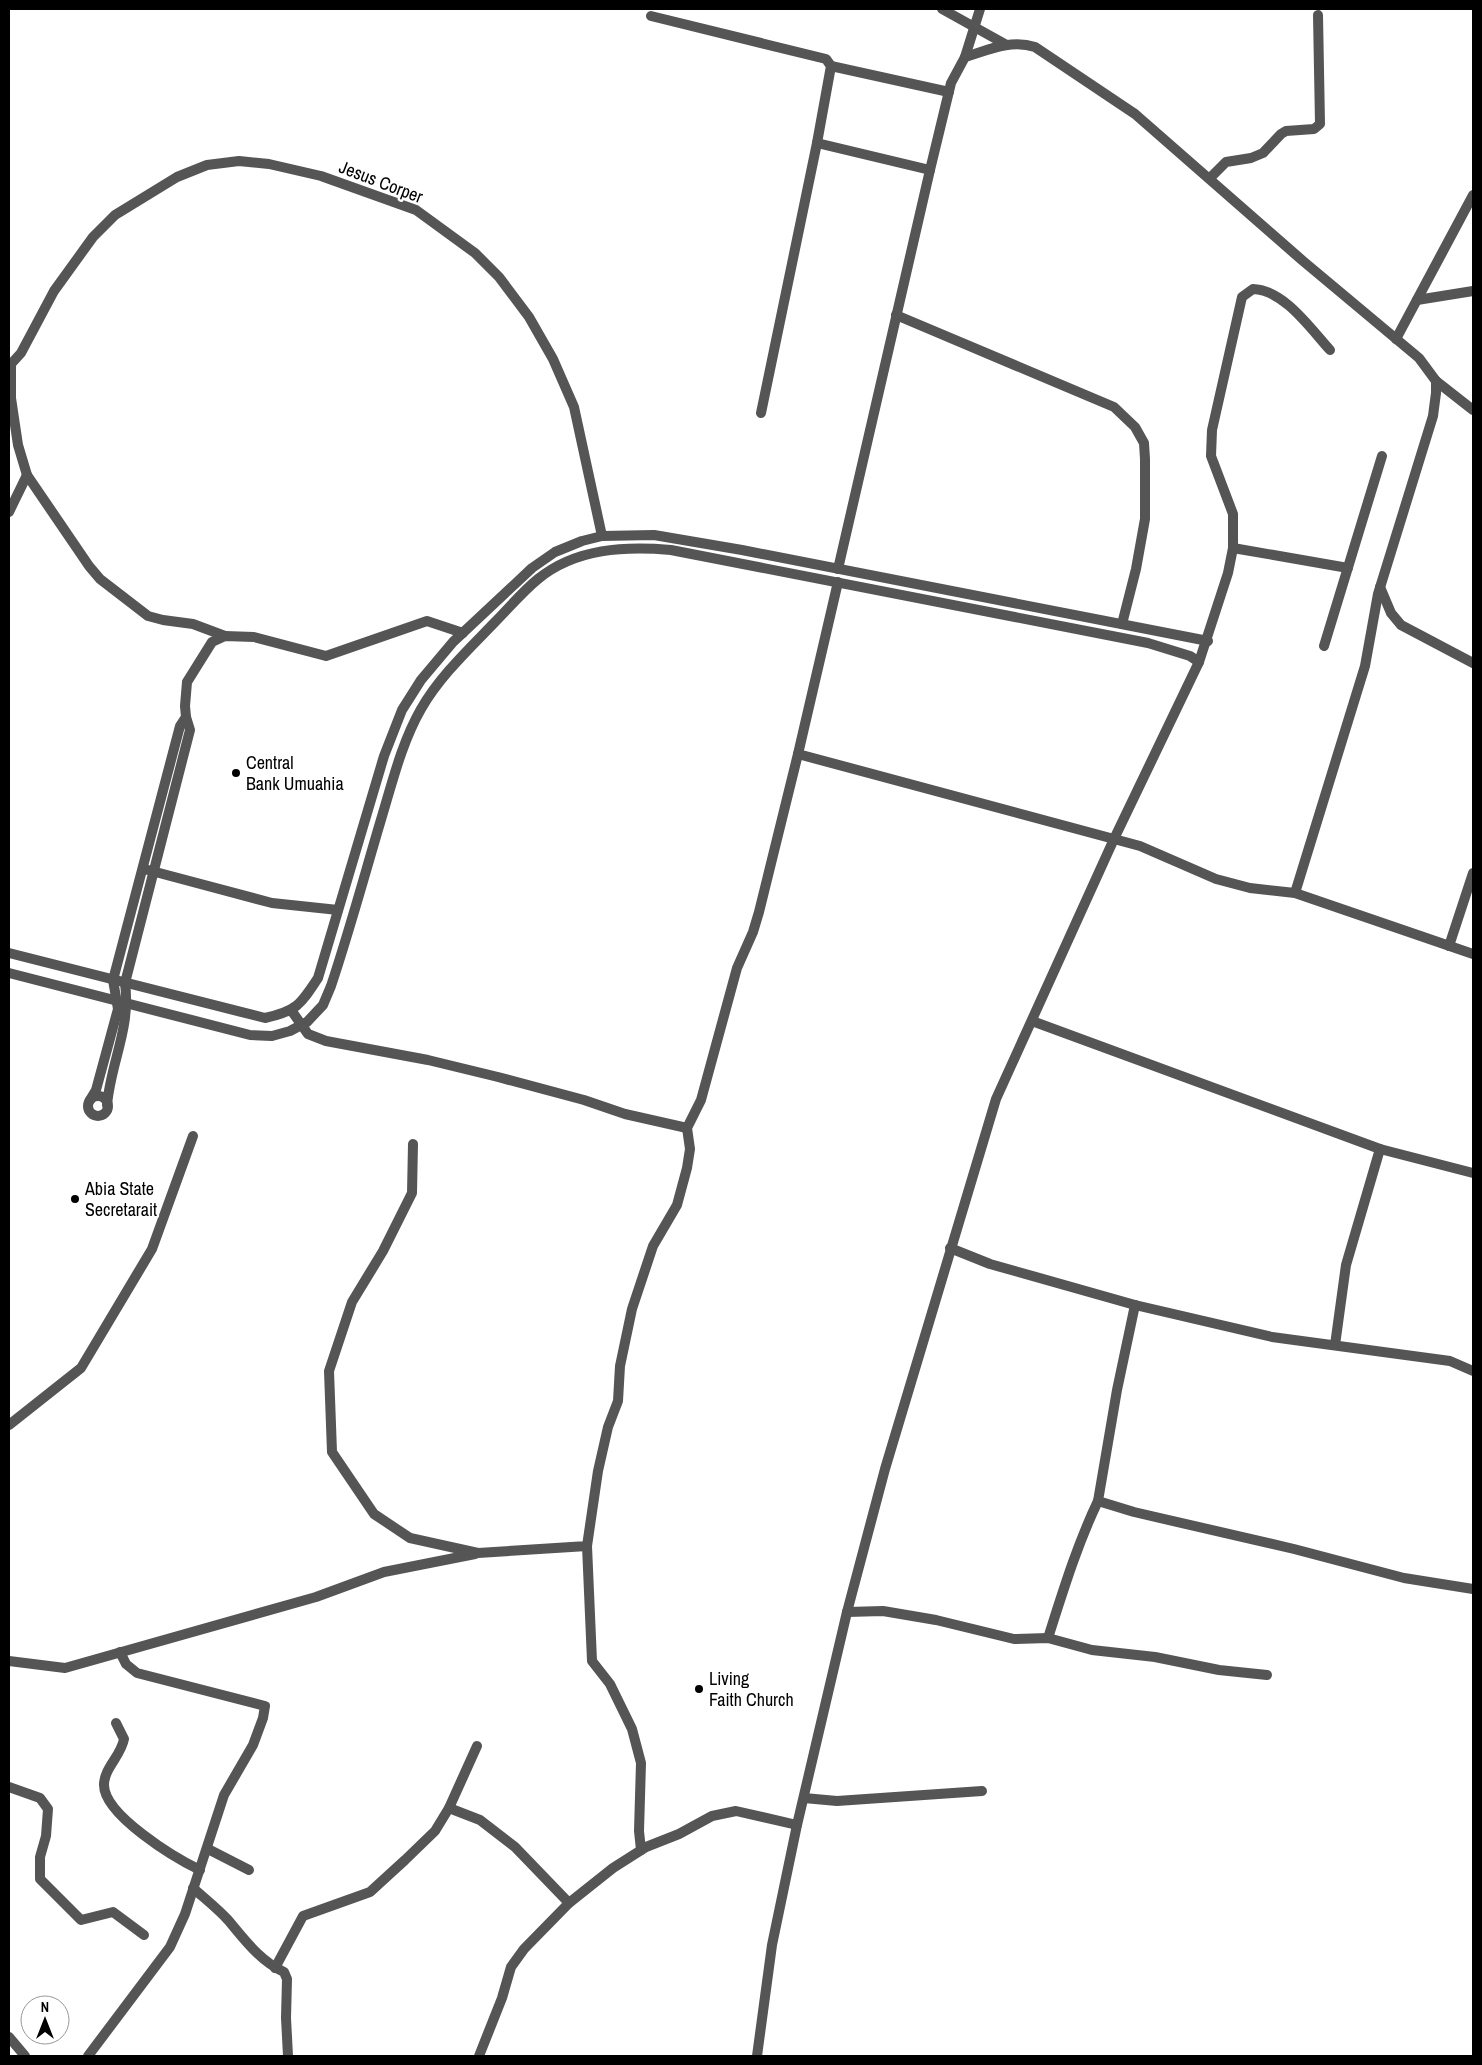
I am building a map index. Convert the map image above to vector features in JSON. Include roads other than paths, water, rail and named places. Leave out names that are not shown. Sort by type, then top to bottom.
[{"type":"street","points":[[942,9],[1005,44]]},
{"type":"street","points":[[838,569],[949,92],[964,57],[980,9]]},
{"type":"street","points":[[1210,178],[1226,162],[1251,158],[1263,153],[1286,131],[1314,129],[1320,124],[1318,15]]},
{"type":"street","points":[[651,16],[826,59],[831,66],[949,92]]},
{"type":"street","points":[[964,57],[1005,44],[1027,44],[1035,47],[1135,114],[1419,358],[1436,381],[1473,410]]},
{"type":"street","points":[[760,413],[817,144],[831,66]]},
{"type":"street","points":[[817,144],[930,170]]},
{"type":"street","name":"Jesus Corper","points":[[463,633],[427,621],[326,656],[254,637],[226,636],[193,624],[148,616],[100,579],[27,475],[18,445],[10,377],[13,360],[21,353],[54,291],[93,237],[115,215],[177,177],[207,165],[239,161],[269,164],[321,176],[416,210],[475,253],[499,277],[529,317],[553,359],[574,407],[602,536]]},
{"type":"street","points":[[1396,339],[1473,195]]},
{"type":"street","points":[[757,2056],[772,1945],[797,1824],[847,1612],[884,1469],[996,1099],[1114,839],[1199,662],[1208,641],[1228,573],[1232,548],[1233,514],[1211,456],[1212,430],[1242,297],[1253,288],[1263,289],[1291,307],[1330,350]]},
{"type":"street","points":[[1417,300],[1473,291]]},
{"type":"street","points":[[896,315],[1114,406],[1135,427],[1144,443],[1145,519],[1136,569],[1122,624]]},
{"type":"street","points":[[1294,893],[1365,666],[1380,587],[1433,416],[1436,381]]},
{"type":"street","points":[[1324,646],[1382,456]]},
{"type":"street","points":[[9,512],[27,475]]},
{"type":"street","points":[[9,953],[266,1018],[291,1010],[303,1000],[318,978],[384,756],[402,710],[421,680],[463,633],[532,568],[555,552],[582,541],[602,536],[654,535],[1208,641]]},
{"type":"street","points":[[9,973],[250,1034],[272,1036],[290,1031],[307,1022],[323,1005],[331,986],[398,763],[422,708],[439,682],[465,653],[539,579],[560,565],[585,554],[604,550],[648,548],[671,550],[1148,643],[1190,656],[1199,662]]},
{"type":"street","points":[[1232,548],[1348,568]]},
{"type":"street","points":[[732,562],[734,549]]},
{"type":"street","points":[[641,1850],[639,1831],[641,1763],[628,1721],[610,1684],[592,1661],[588,1546],[598,1471],[608,1426],[618,1401],[620,1366],[632,1309],[653,1246],[677,1205],[687,1168],[690,1148],[687,1128],[701,1100],[737,968],[753,932],[759,912],[838,582]]},
{"type":"street","points":[[1380,587],[1391,613],[1401,625],[1473,663]]},
{"type":"street","points":[[1019,618],[1021,604]]},
{"type":"street","points":[[186,717],[180,726],[114,980],[118,1009],[96,1090],[90,1100],[88,1109],[95,1116],[104,1114],[107,1105],[108,1091],[126,1019],[128,1004],[125,983],[190,730],[186,717],[185,698],[187,682],[212,642],[226,636]]},
{"type":"street","points":[[798,754],[1140,846],[1216,879],[1250,888],[1294,893],[1473,954]]},
{"type":"street","points":[[142,869],[272,904],[338,910]]},
{"type":"street","points":[[1449,946],[1473,873]]},
{"type":"street","points":[[291,1010],[308,1034],[326,1041],[428,1060],[584,1100],[625,1114],[687,1128]]},
{"type":"street","points":[[1032,1020],[1380,1149],[1473,1173]]},
{"type":"street","points":[[90,1100],[95,1097],[102,1097],[107,1105]]},
{"type":"street","points":[[9,1425],[81,1368],[152,1249],[193,1136]]},
{"type":"street","points":[[413,1144],[412,1193],[383,1251],[352,1302],[329,1371],[332,1452],[374,1514],[410,1538],[478,1553]]},
{"type":"street","points":[[1335,1345],[1346,1265],[1380,1149]]},
{"type":"street","points":[[950,1248],[990,1264],[1135,1305],[1272,1336],[1450,1361],[1473,1371]]},
{"type":"street","points":[[1048,1638],[1088,1522],[1098,1501],[1116,1390],[1135,1305]]},
{"type":"street","points":[[1098,1501],[1142,1514],[1274,1544],[1404,1578],[1473,1589]]},
{"type":"street","points":[[9,1661],[65,1668],[316,1597],[384,1572],[478,1553],[588,1546]]},
{"type":"street","points":[[847,1612],[883,1612],[936,1620],[1014,1639],[1048,1638],[1092,1650],[1155,1657],[1219,1670],[1267,1675]]},
{"type":"street","points":[[88,2056],[170,1947],[185,1914],[208,1849],[212,1828],[224,1795],[253,1745],[263,1718],[264,1706],[137,1674],[126,1664],[120,1652]]},
{"type":"street","points":[[116,1723],[122,1734],[123,1743],[105,1776],[104,1786],[107,1797],[114,1809],[143,1835],[174,1858],[200,1870]]},
{"type":"street","points":[[275,1968],[303,1916],[370,1892],[435,1831],[449,1808],[477,1746]]},
{"type":"street","points":[[9,1787],[40,1798],[48,1809],[46,1836],[40,1857],[40,1879],[81,1920],[114,1912],[144,1935]]},
{"type":"street","points":[[804,1798],[837,1800],[982,1791]]},
{"type":"street","points":[[449,1808],[480,1820],[515,1847],[568,1903]]},
{"type":"street","points":[[479,2056],[502,1998],[511,1967],[524,1949],[568,1903],[614,1868],[641,1850],[679,1834],[712,1816],[726,1812],[736,1811],[797,1824]]},
{"type":"street","points":[[208,1849],[249,1870]]},
{"type":"street","points":[[193,1888],[226,1918],[248,1945],[275,1968],[284,1972],[287,1979],[286,2018],[288,2056]]},
{"type":"street","points":[[9,2037],[25,2056]]},
{"type":"place","name":"Central Bank Umuahia","points":[[236,773]]},
{"type":"place","name":"Abia State Secretarait","points":[[75,1199]]},
{"type":"place","name":"Living Faith Church","points":[[699,1689]]}]
